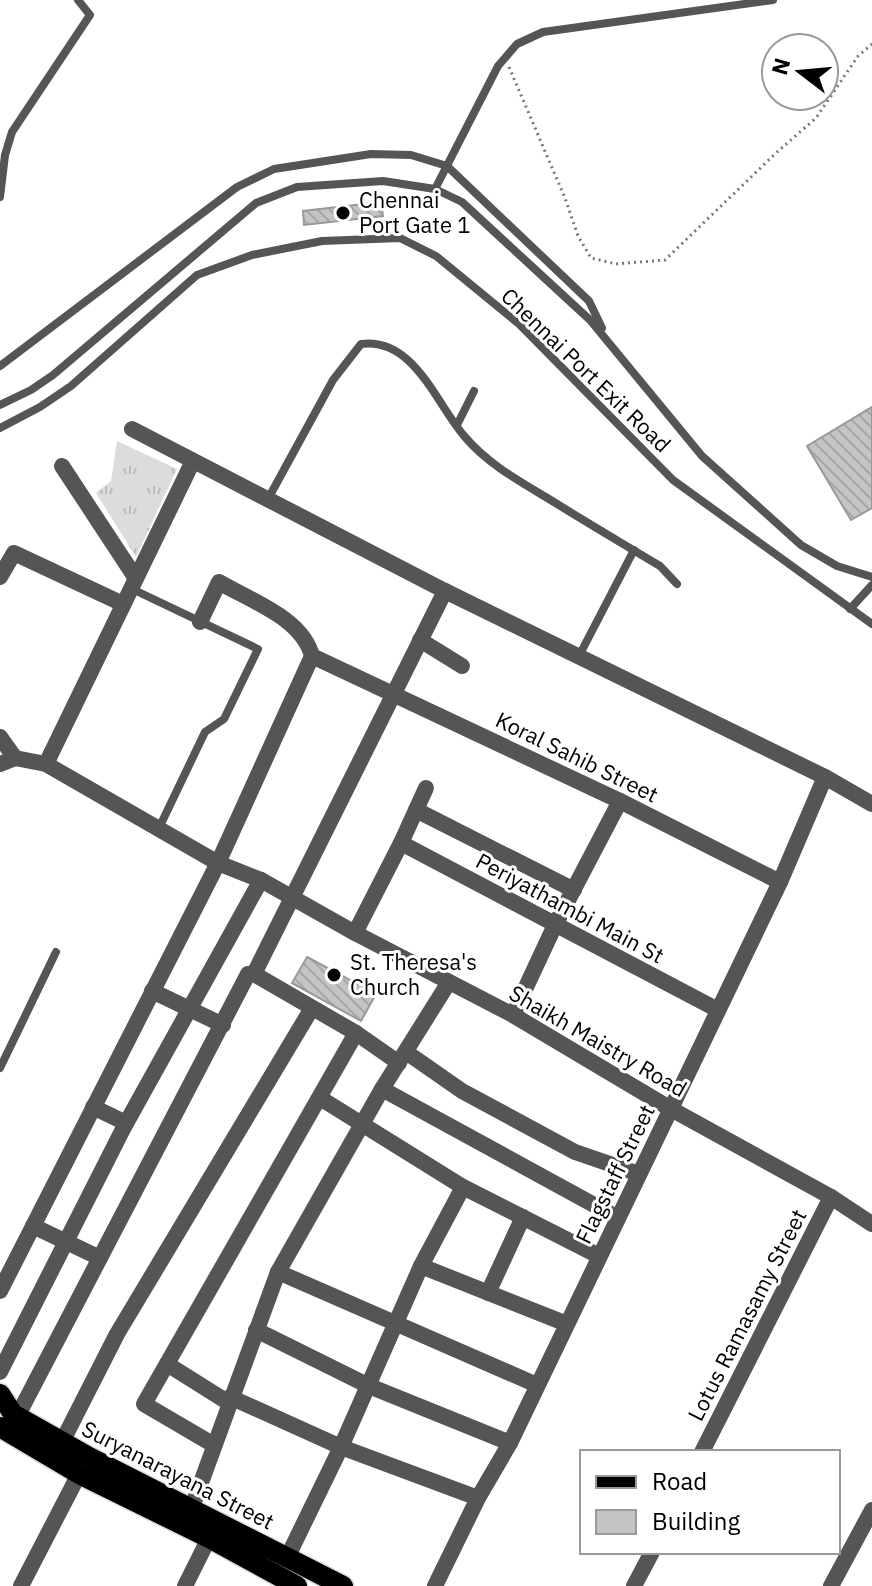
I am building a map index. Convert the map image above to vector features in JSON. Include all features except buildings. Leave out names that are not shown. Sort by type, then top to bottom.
[{"type":"main road","name":"Suryanarayana Street","points":[[0,1394],[13,1414],[6,1430]]},
{"type":"main road","name":"Suryanarayana Street","points":[[6,1430],[62,1442],[343,1586]]},
{"type":"main road","name":"Suryanarayana Street","points":[[6,1430],[79,1474],[209,1538],[297,1586]]},
{"type":"street","points":[[132,429],[445,591],[825,777],[872,804]]},
{"type":"street","points":[[46,764],[193,461]]},
{"type":"street","points":[[62,466],[133,583]]},
{"type":"street","points":[[0,577],[14,553],[123,604]]},
{"type":"street","points":[[0,1291],[218,863],[312,656],[305,638],[291,624],[219,582],[200,622]]},
{"type":"street","points":[[254,974],[445,591]]},
{"type":"street","points":[[420,640],[462,666]]},
{"type":"street","name":"Koral Sahib Street","points":[[312,656],[620,801],[780,882]]},
{"type":"street","points":[[0,737],[8,761]]},
{"type":"street","name":"Shaikh Maistry Road","points":[[8,761],[46,764],[218,863],[261,880],[293,900],[513,1015],[671,1109],[831,1197],[872,1224]]},
{"type":"street","name":"Flagstaff Street","points":[[435,1586],[478,1498],[510,1443],[780,882],[825,777]]},
{"type":"street","points":[[355,933],[426,788]]},
{"type":"street","points":[[513,1015],[555,925],[620,801]]},
{"type":"street","points":[[416,810],[574,890]]},
{"type":"street","name":"Periyathambi Main St","points":[[401,843],[718,1010]]},
{"type":"street","points":[[0,1372],[126,1123],[261,880]]},
{"type":"street","points":[[6,1430],[100,1258],[248,974],[254,974],[575,1152],[639,1174]]},
{"type":"street","points":[[191,1510],[278,1272],[382,1089],[449,982]]},
{"type":"street","points":[[152,991],[223,1025]]},
{"type":"street","points":[[62,1442],[117,1334],[312,1008]]},
{"type":"street","points":[[214,1445],[144,1404],[356,1033]]},
{"type":"street","points":[[382,1089],[618,1218]]},
{"type":"street","points":[[320,1098],[463,1187],[599,1256]]},
{"type":"street","points":[[93,1107],[126,1123]]},
{"type":"street","points":[[287,1558],[369,1386],[421,1266],[463,1187]]},
{"type":"street","name":"Lotus Ramasamy Street","points":[[703,1450],[831,1197]]},
{"type":"street","points":[[488,1293],[523,1217]]},
{"type":"street","points":[[33,1226],[100,1258]]},
{"type":"street","points":[[421,1266],[567,1324]]},
{"type":"street","points":[[278,1272],[537,1385]]},
{"type":"street","points":[[256,1330],[369,1386],[510,1443]]},
{"type":"street","points":[[167,1364],[230,1400],[341,1447],[478,1498]]},
{"type":"street","points":[[21,1586],[79,1474]]},
{"type":"street","points":[[831,1586],[872,1510]]},
{"type":"street","points":[[185,1586],[209,1538]]},
{"type":"street","points":[[634,1586],[651,1554]]},
{"type":"lane","points":[[0,197],[5,155],[12,132],[90,15],[78,0]]},
{"type":"lane","points":[[435,189],[498,66],[517,44],[543,32],[773,0]]},
{"type":"lane","points":[[0,366],[237,187],[274,169],[371,154],[411,155],[447,166],[589,301],[607,340]]},
{"type":"lane","points":[[0,405],[53,375],[256,203],[297,187],[383,181],[435,189],[462,202],[590,320],[713,466],[801,545],[837,566],[872,577]]},
{"type":"lane","name":"Chennai Port Exit Road","points":[[0,428],[71,386],[197,275],[252,255],[322,241],[400,238],[436,256],[519,324],[673,480],[872,624]]},
{"type":"lane","points":[[268,500],[333,380],[361,344],[376,342],[392,347],[426,380],[478,451],[501,470],[660,566],[677,584]]},
{"type":"lane","points":[[457,425],[474,391]]},
{"type":"lane","points":[[579,657],[634,550]]},
{"type":"lane","points":[[133,583],[200,622],[258,649],[224,719],[205,732],[159,829]]},
{"type":"lane","points":[[850,609],[872,585]]},
{"type":"lane","points":[[0,1068],[56,952]]},
{"type":"path","points":[[505,57],[578,236],[591,258],[616,264],[665,260],[816,118],[858,56],[872,44]]},
{"type":"green space","points":[[117,441],[177,469],[136,557],[96,493],[111,481]]},
{"type":"place","name":"Chennai Port Gate 1","points":[[343,213]]},
{"type":"place","name":"St. Theresa's Church","points":[[334,975]]}]
